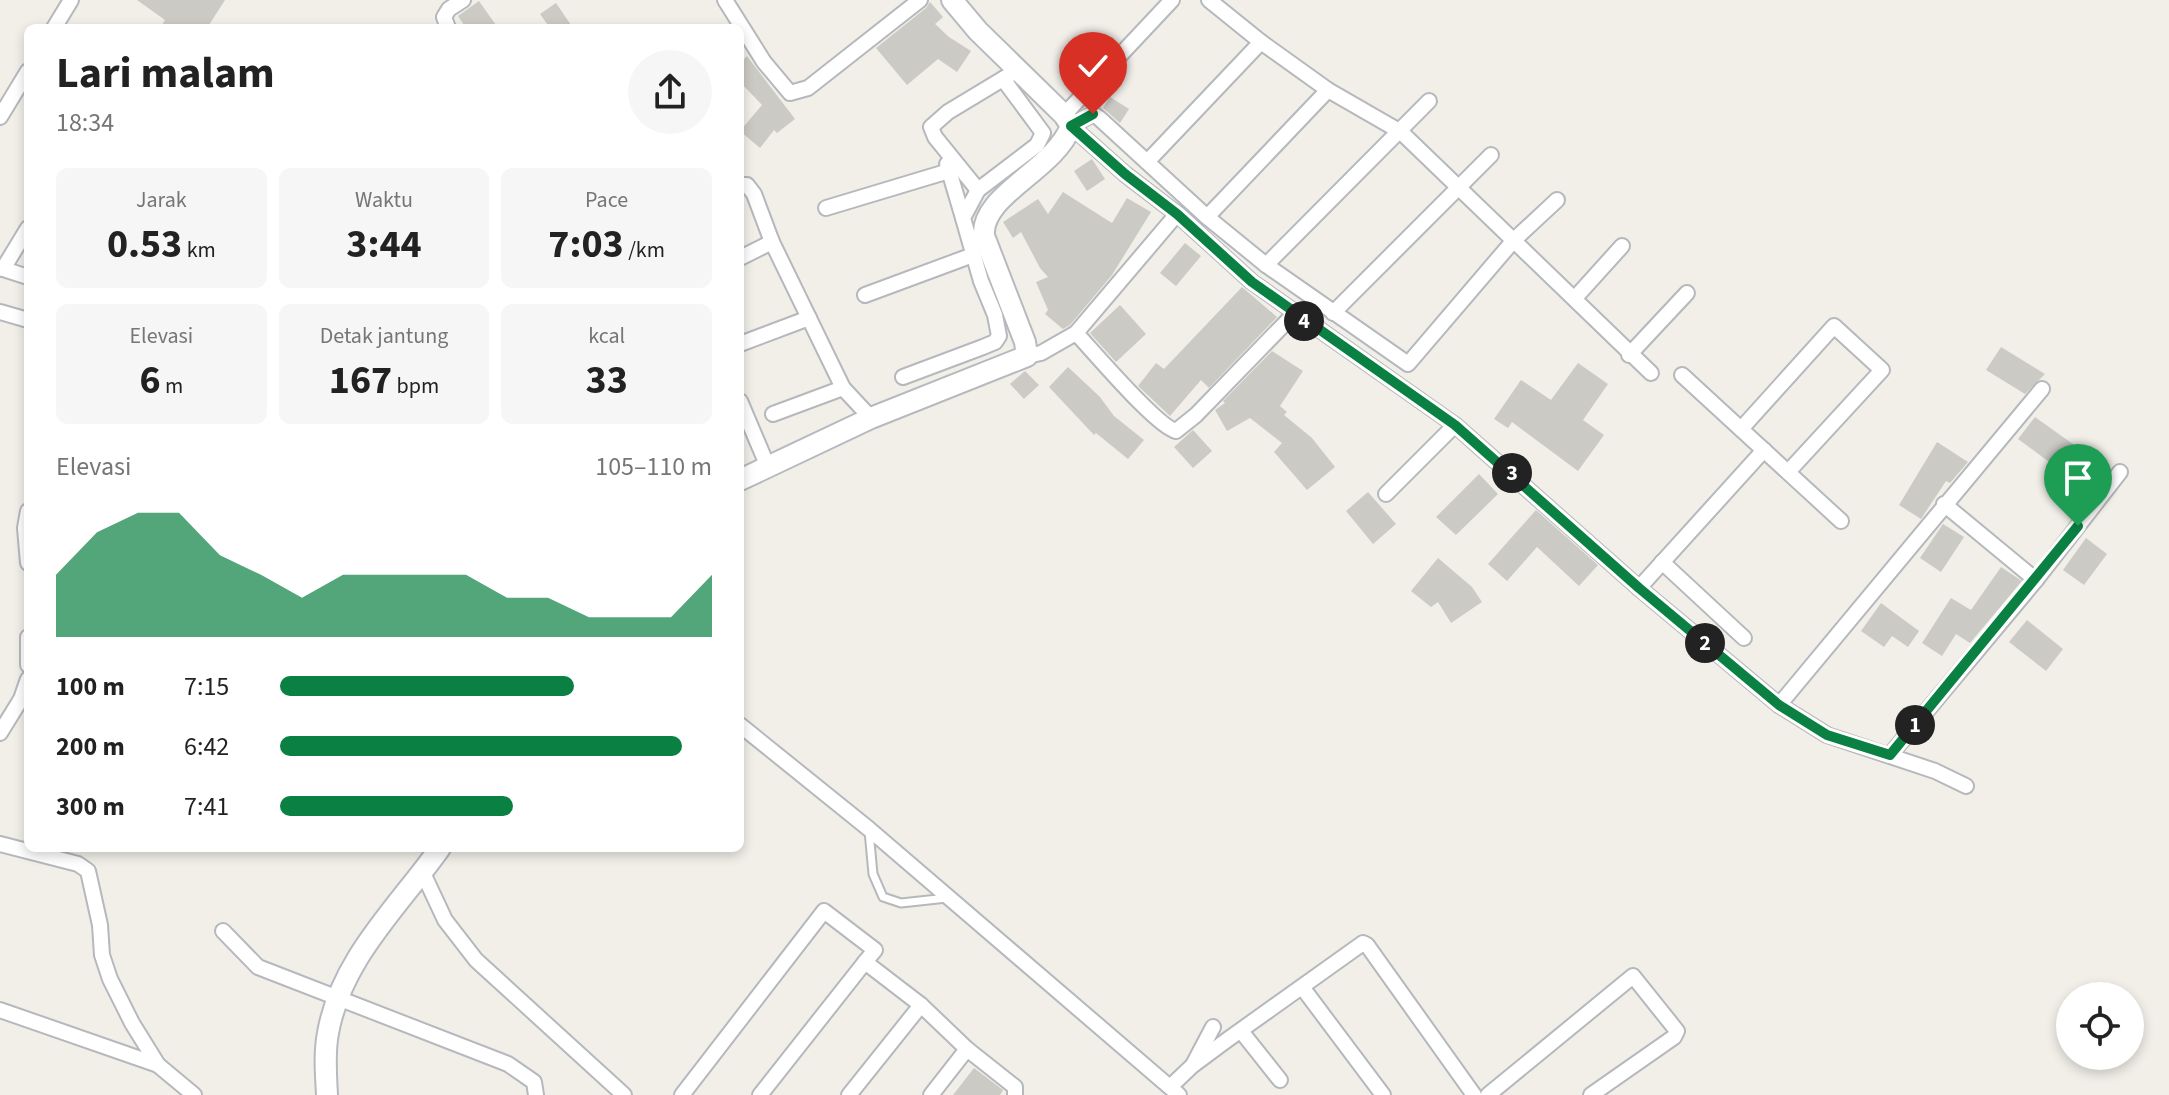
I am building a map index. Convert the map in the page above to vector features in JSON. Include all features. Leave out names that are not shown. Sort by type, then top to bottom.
[{"type":"street","points":[[56,24],[71,0]]},
{"type":"street","points":[[447,24],[444,17],[449,9],[463,0]]},
{"type":"street","points":[[725,0],[740,24]]},
{"type":"street","points":[[744,30],[781,86],[790,93],[808,88],[920,0]]},
{"type":"street","points":[[952,0],[1011,75],[1043,133],[1037,145],[978,190],[963,218]]},
{"type":"street","points":[[1027,356],[1025,342],[989,250],[983,224],[991,209],[1054,155],[1066,138],[1067,121],[1172,0]]},
{"type":"street","points":[[1209,0],[1328,90],[1401,132],[1651,373]]},
{"type":"street","points":[[1147,162],[1261,42]]},
{"type":"street","points":[[1011,75],[1125,174],[1177,214],[1252,282],[1455,425],[1639,588],[1779,705],[1827,735],[1935,771],[1966,786]]},
{"type":"street","points":[[978,190],[932,132],[932,125],[1011,75]]},
{"type":"street","points":[[0,117],[24,78]]},
{"type":"street","points":[[1207,217],[1328,90]]},
{"type":"street","points":[[1266,265],[1429,101]]},
{"type":"street","points":[[1067,121],[1093,114],[1207,217],[1266,265],[1408,364],[1514,240],[1557,200]]},
{"type":"street","points":[[903,377],[995,342],[999,336],[995,315],[973,255],[946,151]]},
{"type":"street","points":[[1333,313],[1491,155]]},
{"type":"street","points":[[826,208],[949,171]]},
{"type":"street","points":[[744,185],[754,194],[772,242],[843,388],[871,418]]},
{"type":"street","points":[[744,478],[871,418],[1041,353],[1076,333],[1177,214]]},
{"type":"street","points":[[24,234],[2,268],[24,276]]},
{"type":"street","points":[[744,256],[772,242]]},
{"type":"street","points":[[1575,298],[1622,246]]},
{"type":"street","points":[[865,295],[973,255]]},
{"type":"street","points":[[1629,355],[1687,293]]},
{"type":"street","points":[[0,312],[24,319]]},
{"type":"street","points":[[1076,333],[1163,424],[1176,431],[1196,415],[1294,314]]},
{"type":"street","points":[[744,342],[809,318]]},
{"type":"street","points":[[1741,429],[1834,326],[1882,370],[1788,472]]},
{"type":"street","points":[[1682,375],[1841,521]]},
{"type":"street","points":[[773,414],[843,388]]},
{"type":"street","points":[[1779,705],[2042,389]]},
{"type":"street","points":[[744,410],[768,467]]},
{"type":"street","points":[[1386,494],[1455,425]]},
{"type":"street","points":[[1639,588],[1764,450]]},
{"type":"street","points":[[1890,755],[2036,580],[2120,472]]},
{"type":"street","points":[[1944,504],[2036,580]]},
{"type":"street","points":[[1662,562],[1744,638]]},
{"type":"street","points":[[0,733],[24,690]]},
{"type":"street","points":[[744,728],[869,829],[1174,1091],[1213,1027]]},
{"type":"street","points":[[0,844],[24,850]]},
{"type":"street","points":[[31,852],[78,864],[88,871],[100,925],[102,955],[110,979],[158,1065],[194,1095]]},
{"type":"street","points":[[327,1095],[327,1033],[338,999],[363,949],[437,852]]},
{"type":"street","points":[[423,873],[445,920],[476,960],[624,1095]]},
{"type":"street","points":[[682,1095],[824,911],[875,950],[760,1095]]},
{"type":"street","points":[[223,931],[258,967],[508,1064],[534,1082],[536,1095]]},
{"type":"street","points":[[1192,1066],[1360,945],[1367,945],[1474,1095]]},
{"type":"street","points":[[865,962],[921,1005],[967,1049],[1015,1087],[1015,1095]]},
{"type":"street","points":[[1488,1095],[1633,976],[1677,1031],[1674,1037],[1593,1094]]},
{"type":"street","points":[[1302,987],[1383,1095]]},
{"type":"street","points":[[849,1095],[921,1005]]},
{"type":"street","points":[[0,1010],[158,1065]]},
{"type":"street","points":[[1241,1031],[1280,1080]]},
{"type":"street","points":[[931,1095],[967,1049]]},
{"type":"lane","points":[[869,829],[873,874],[883,897],[901,903],[947,898]]},
{"type":"building","points":[[137,0],[225,0],[210,24],[162,24],[165,20]]},
{"type":"building","points":[[479,1],[495,24],[463,24],[458,16]]},
{"type":"building","points":[[930,2],[943,17],[935,24],[971,51],[957,72],[938,59],[907,85],[876,48]]},
{"type":"building","points":[[556,3],[570,24],[547,24],[540,14]]},
{"type":"building","points":[[747,56],[795,119],[777,133],[774,130],[760,148],[744,134],[744,126],[762,105],[744,86],[744,59]]},
{"type":"building","points":[[1110,97],[1129,109],[1120,123],[1103,108]]},
{"type":"building","points":[[1092,159],[1105,179],[1087,191],[1074,171]]},
{"type":"building","points":[[1063,192],[1112,223],[1127,198],[1151,212],[1112,275],[1070,325],[1063,329],[1045,314],[1048,310],[1036,282],[1048,277],[1021,232],[1013,238],[1003,222],[1038,199],[1048,214]]},
{"type":"building","points":[[1185,243],[1201,256],[1176,286],[1160,273]]},
{"type":"building","points":[[1242,287],[1277,317],[1209,388],[1201,380],[1170,416],[1138,386],[1156,363],[1164,369]]},
{"type":"building","points":[[1120,305],[1146,334],[1116,362],[1090,333]]},
{"type":"building","points":[[2001,347],[2045,374],[2025,394],[1986,370]]},
{"type":"building","points":[[1272,351],[1303,371],[1280,406],[1287,412],[1284,415],[1312,438],[1335,467],[1307,490],[1274,452],[1282,443],[1250,418],[1227,431],[1215,410]]},
{"type":"building","points":[[1578,363],[1608,384],[1583,420],[1604,435],[1578,471],[1512,422],[1508,428],[1494,419],[1521,380],[1551,400]]},
{"type":"building","points":[[1068,367],[1100,397],[1114,416],[1144,440],[1128,459],[1096,433],[1094,435],[1049,387]]},
{"type":"building","points":[[1025,371],[1039,385],[1024,399],[1010,384]]},
{"type":"building","points":[[2035,417],[2077,447],[2060,470],[2018,439]]},
{"type":"building","points":[[1193,430],[1212,451],[1193,468],[1174,447]]},
{"type":"building","points":[[1937,442],[1968,462],[1950,483],[1946,481],[1921,519],[1899,505]]},
{"type":"building","points":[[1479,474],[1498,494],[1456,535],[1436,517]]},
{"type":"building","points":[[1368,492],[1396,524],[1373,544],[1346,511]]},
{"type":"building","points":[[1536,510],[1598,565],[1579,586],[1537,547],[1507,581],[1488,564]]},
{"type":"building","points":[[1943,524],[1964,537],[1941,572],[1920,558]]},
{"type":"building","points":[[2086,538],[2107,554],[2084,585],[2063,570]]},
{"type":"building","points":[[1438,558],[1472,587],[1482,602],[1451,623],[1438,602],[1431,607],[1411,591]]},
{"type":"building","points":[[2001,567],[2022,581],[1970,643],[1956,634],[1942,656],[1922,643],[1951,598],[1971,610]]},
{"type":"building","points":[[1881,603],[1919,631],[1908,647],[1892,636],[1884,647],[1861,631]]},
{"type":"building","points":[[2027,620],[2063,649],[2046,671],[2009,642]]},
{"type":"building","points":[[974,1068],[1003,1090],[1000,1095],[953,1095]]},
{"type":"route","points":[[1093,114],[1071,126],[1125,174],[1177,214],[1252,282],[1455,425],[1639,588],[1779,705],[1827,735],[1890,755],[2078,526]]}]
